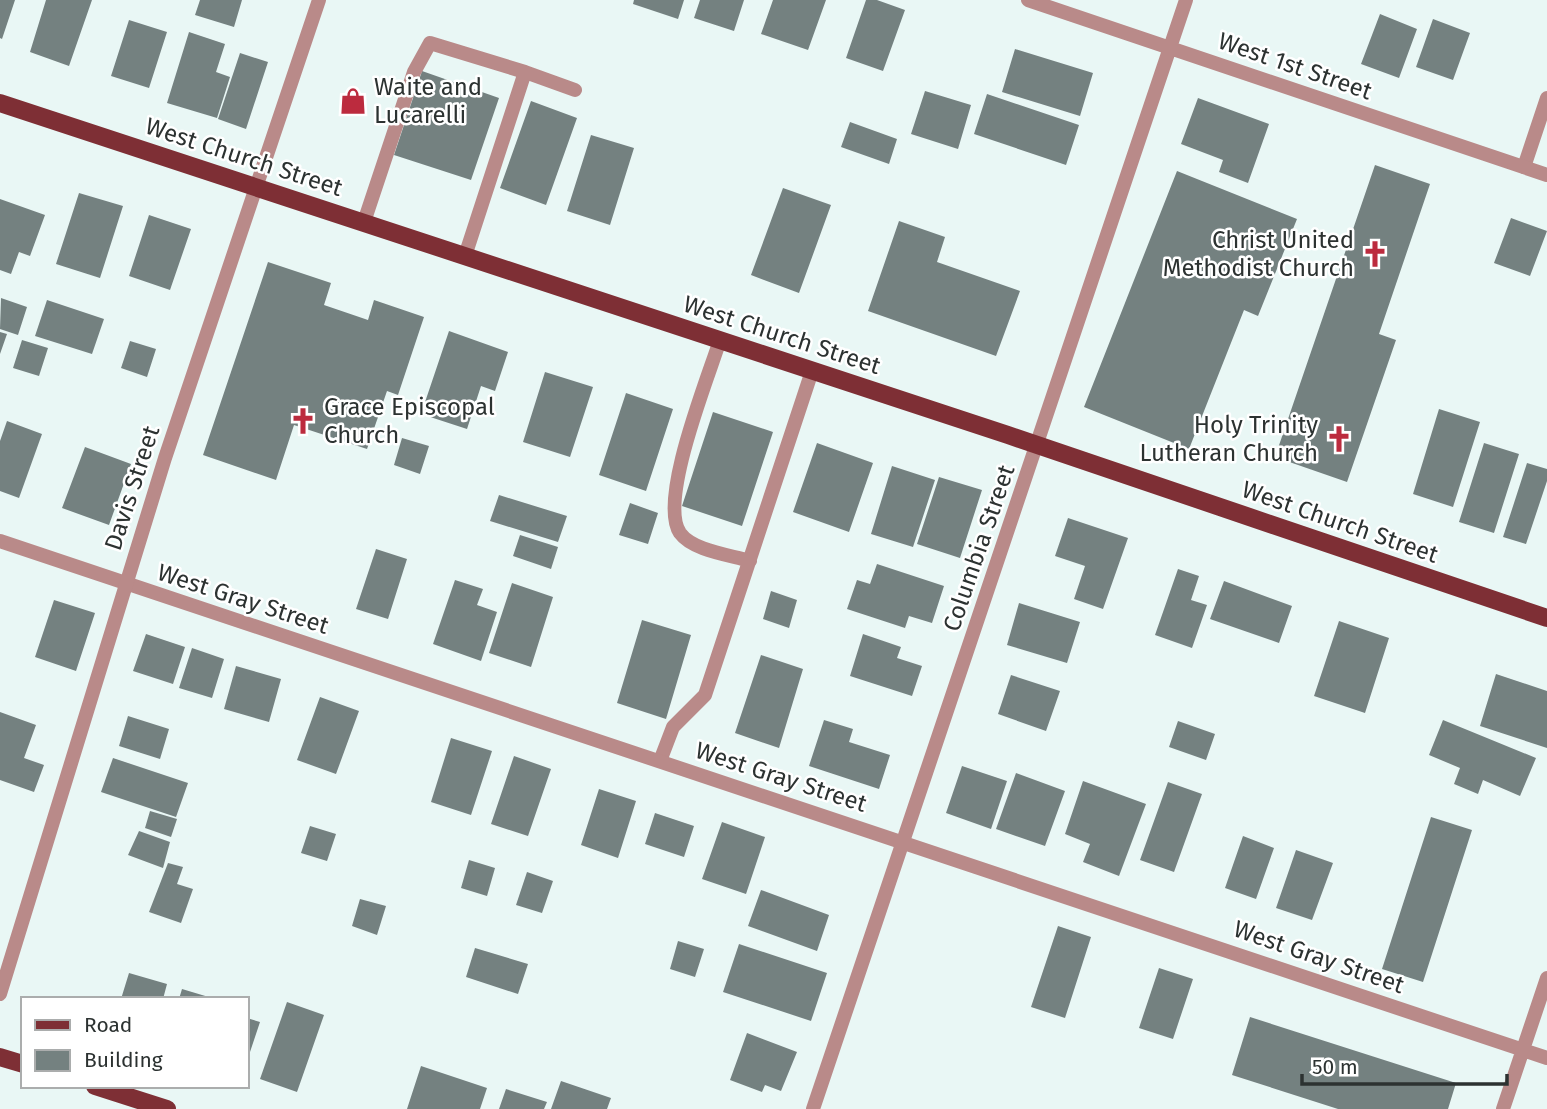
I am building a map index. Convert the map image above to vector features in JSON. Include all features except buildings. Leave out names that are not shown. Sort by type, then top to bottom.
[{"type":"main road","name":"West Church Street","points":[[0,103],[1038,445],[1547,618]]},
{"type":"main road","points":[[0,1057],[21,1063]]},
{"type":"main road","points":[[101,1088],[167,1109]]},
{"type":"street","name":"Davis Street","points":[[0,994],[125,584],[319,0]]},
{"type":"street","name":"West 1st Street","points":[[1028,0],[1547,175]]},
{"type":"street","name":"Columbia Street","points":[[813,1109],[1186,0]]},
{"type":"street","points":[[364,222],[414,72],[430,43],[575,90]]},
{"type":"street","points":[[465,256],[525,72]]},
{"type":"street","points":[[1524,167],[1547,98]]},
{"type":"street","points":[[720,340],[675,483],[675,519],[681,533],[690,541],[750,561]]},
{"type":"street","points":[[660,761],[673,727],[705,695],[812,370]]},
{"type":"street","name":"West Gray Street","points":[[0,541],[1547,1058]]},
{"type":"street","points":[[1503,1109],[1547,978]]},
{"type":"place","name":"Waite and Lucarelli","points":[[353,101]]},
{"type":"place","name":"Christ United Methodist Church","points":[[1375,254]]},
{"type":"place","name":"Grace Episcopal Church","points":[[303,421]]},
{"type":"place","name":"Holy Trinity Lutheran Church","points":[[1339,439]]}]
